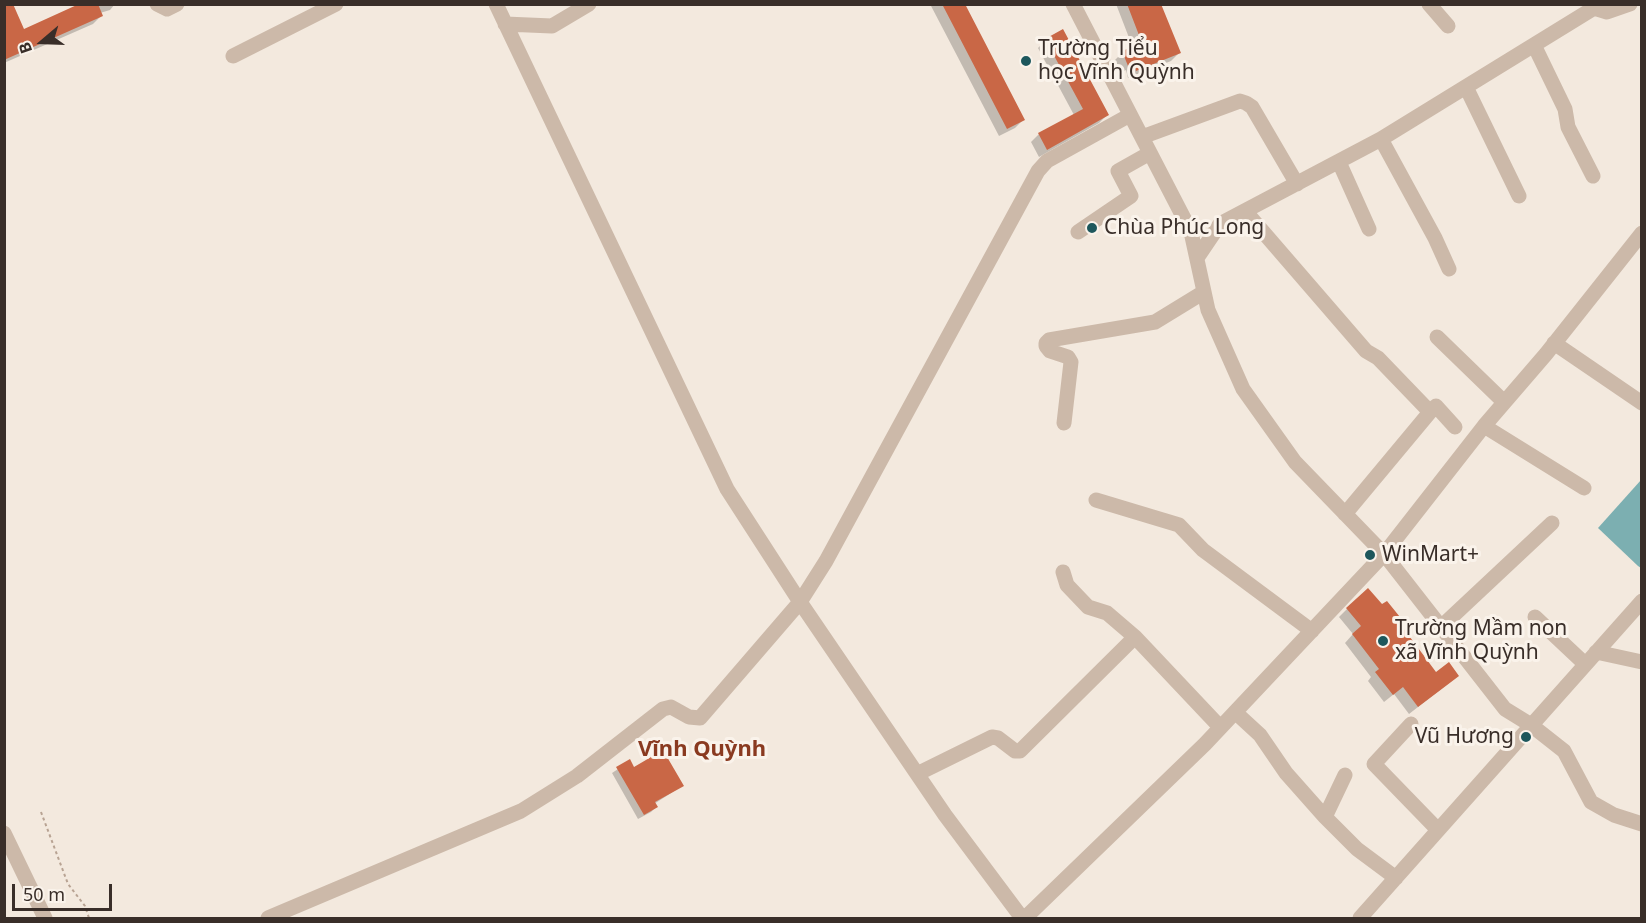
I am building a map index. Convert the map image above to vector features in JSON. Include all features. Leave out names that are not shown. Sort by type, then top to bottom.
[{"type":"street","points":[[157,4],[167,9],[177,4]]},
{"type":"street","points":[[233,56],[336,4]]},
{"type":"street","points":[[496,4],[727,489],[800,603],[917,774],[1024,918],[1235,712],[1384,554],[1484,426],[1554,343],[1641,233]]},
{"type":"street","points":[[505,24],[552,26],[589,4]]},
{"type":"street","points":[[1073,4],[1191,232],[1208,310],[1243,389],[1295,462],[1384,554],[1505,709],[1531,724],[1564,752],[1591,802],[1614,815],[1640,819]]},
{"type":"street","points":[[1429,4],[1448,26]]},
{"type":"street","points":[[1197,258],[1220,224],[1381,139],[1593,6],[1607,12],[1630,4]]},
{"type":"street","points":[[1534,45],[1565,109],[1568,127],[1593,176]]},
{"type":"street","points":[[1466,87],[1519,195]]},
{"type":"street","points":[[1142,137],[1240,101],[1252,107],[1297,184]]},
{"type":"street","points":[[268,918],[521,811],[577,776],[663,709],[671,707],[689,717],[700,718],[800,603],[886,453],[1038,171],[1047,161],[1130,115]]},
{"type":"street","points":[[1381,139],[1435,238],[1449,269]]},
{"type":"street","points":[[1078,232],[1131,196],[1118,171],[1150,153]]},
{"type":"street","points":[[1339,162],[1369,229]]},
{"type":"street","points":[[1245,211],[1366,351],[1378,358],[1430,412]]},
{"type":"street","points":[[1064,423],[1071,362],[1068,357],[1050,351],[1046,346],[1049,340],[1155,322],[1204,292]]},
{"type":"street","points":[[1437,337],[1504,402]]},
{"type":"street","points":[[1554,343],[1641,403]]},
{"type":"street","points":[[1345,514],[1436,406],[1455,427]]},
{"type":"street","points":[[1484,426],[1584,488]]},
{"type":"street","points":[[1096,500],[1179,525],[1203,550],[1312,631]]},
{"type":"street","points":[[1441,627],[1552,523]]},
{"type":"street","points":[[1064,572],[1067,585],[1088,607],[1107,613],[1135,637],[1220,727]]},
{"type":"street","points":[[1360,918],[1641,601]]},
{"type":"street","points":[[1535,616],[1585,664]]},
{"type":"street","points":[[917,774],[992,737],[998,738],[1015,751],[1020,751],[1135,637]]},
{"type":"street","points":[[1596,652],[1641,662]]},
{"type":"street","points":[[1235,712],[1260,735],[1286,773],[1325,817],[1357,849],[1396,878]]},
{"type":"street","points":[[1411,724],[1374,764],[1438,830]]},
{"type":"street","points":[[1325,817],[1345,775]]},
{"type":"street","points":[[4,833],[45,918]]},
{"type":"path","points":[[41,812],[68,884],[85,906],[89,918]]},
{"type":"water","points":[[1641,480],[1641,568],[1598,528]]},
{"type":"building","points":[[4,4],[13,4],[24,29],[79,4],[98,4],[103,16],[4,60]]},
{"type":"building","points":[[942,4],[965,4],[1025,120],[1007,129]]},
{"type":"building","points":[[1127,4],[1161,4],[1181,53],[1136,71],[1134,63],[1128,66],[1122,51],[1142,43]]},
{"type":"building","points":[[1063,29],[1109,115],[1047,150],[1038,133],[1083,109],[1045,39]]},
{"type":"building","name":"Trường Mầm non xã Vĩnh Quỳnh","points":[[1368,588],[1382,604],[1387,601],[1404,622],[1401,625],[1436,672],[1449,662],[1459,676],[1418,707],[1403,687],[1393,695],[1375,672],[1379,669],[1352,634],[1361,626],[1346,608]]},
{"type":"building","points":[[663,750],[684,786],[655,802],[658,807],[644,815],[616,767],[630,759],[634,767]]},
{"type":"place","name":"Trường Tiểu học Vĩnh Quỳnh","points":[[1026,61]]},
{"type":"place","name":"Chùa Phúc Long","points":[[1092,228]]},
{"type":"place","name":"WinMart+","points":[[1370,555]]},
{"type":"place","name":"Trường Mầm non xã Vĩnh Quỳnh","points":[[1383,641]]},
{"type":"place","name":"Vũ Hương","points":[[1526,737]]},
{"type":"district","name":"Vĩnh Quỳnh","points":[[702,750]]}]
